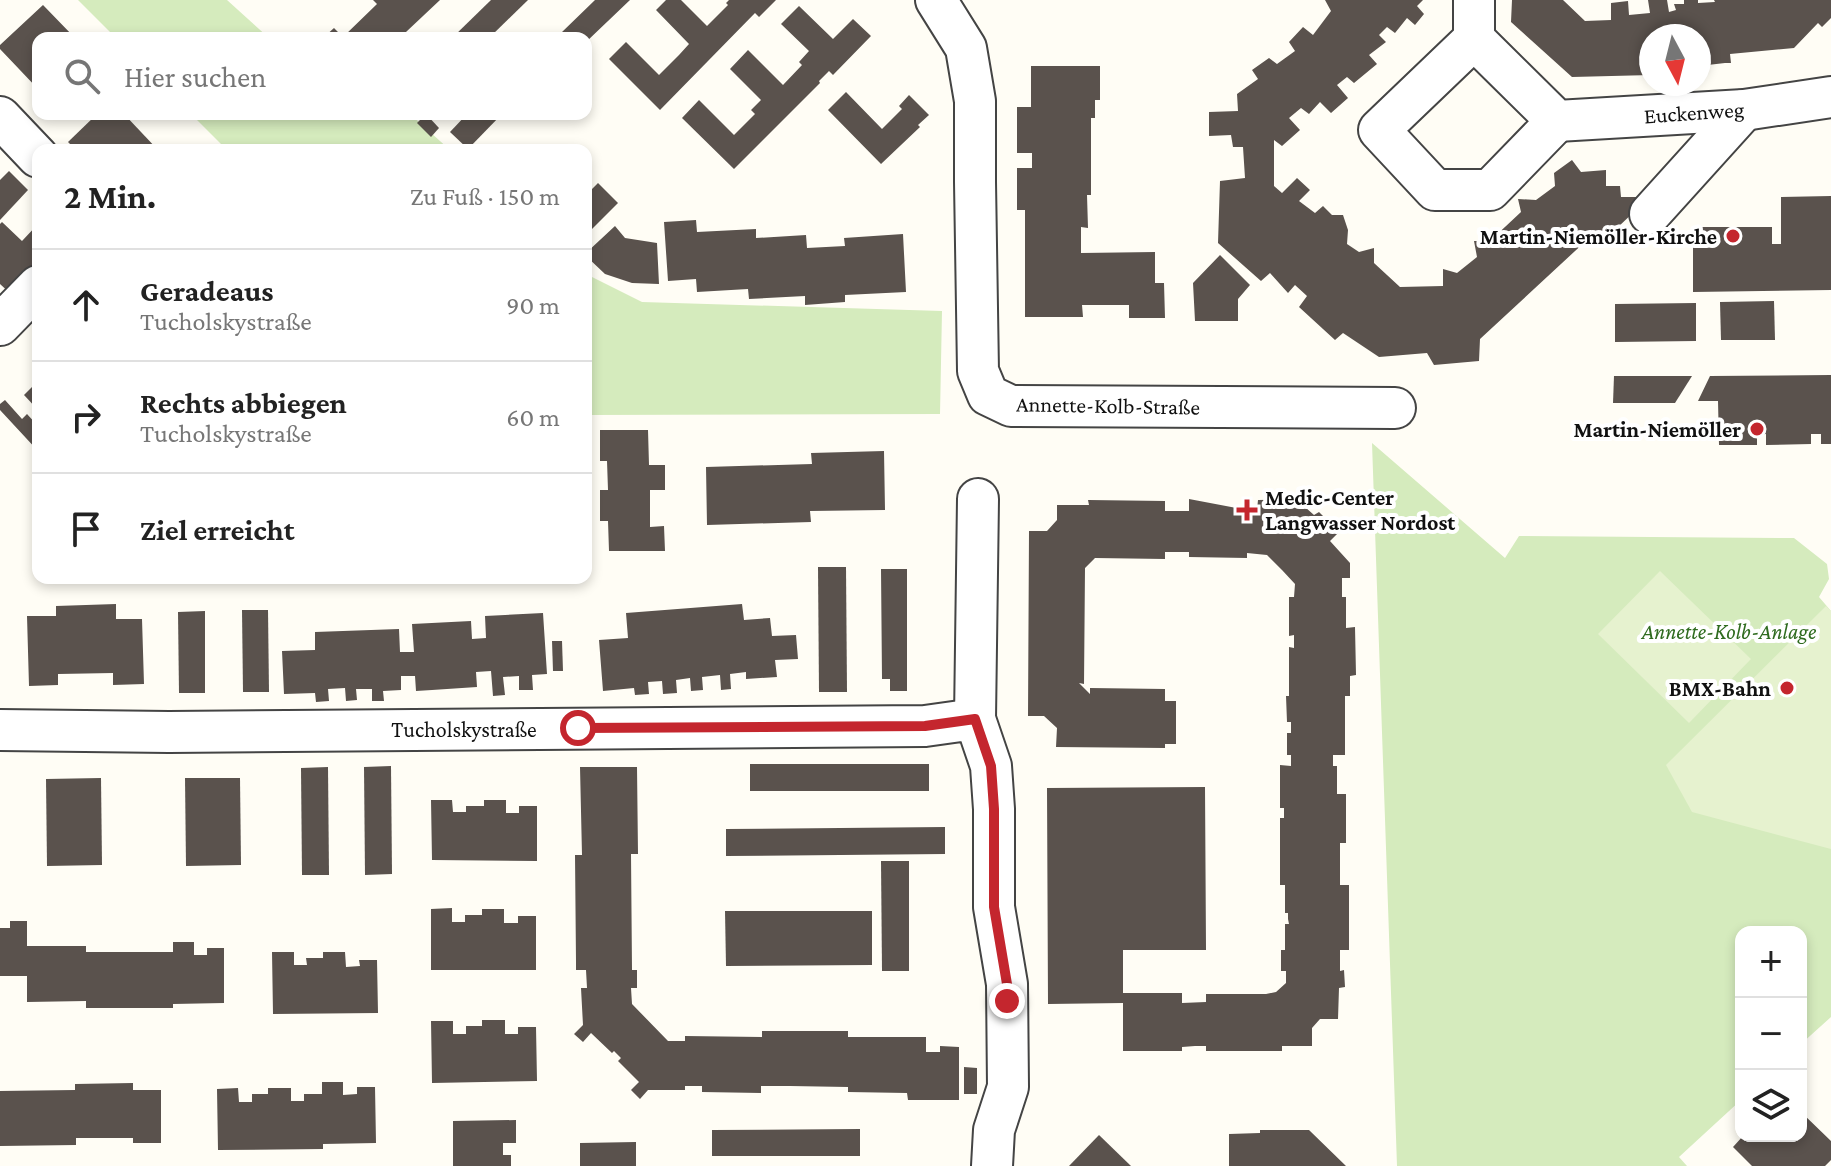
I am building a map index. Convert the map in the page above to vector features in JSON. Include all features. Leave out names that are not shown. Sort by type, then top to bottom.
[{"type":"street","name":"Annette-Kolb-Straße","points":[[936,0],[966,48],[975,101],[978,371],[988,395],[1011,406],[1395,408]]},
{"type":"street","points":[[1474,19],[1557,121],[1490,190],[1435,190],[1379,130],[1474,19]]},
{"type":"street","name":"Euckenweg","points":[[1557,121],[1744,110],[1831,97]]},
{"type":"street","points":[[1650,214],[1744,110]]},
{"type":"street","points":[[0,117],[32,151]]},
{"type":"street","points":[[0,325],[32,292]]},
{"type":"street","points":[[978,499],[975,719],[991,766],[994,907],[1007,984],[1008,1087],[994,1130],[992,1166]]},
{"type":"street","name":"Tucholskystraße","points":[[0,730],[169,732],[925,726],[975,719]]},
{"type":"green space","points":[[78,0],[227,0],[262,32],[110,32]]},
{"type":"green space","points":[[197,120],[417,120],[443,144],[221,144]]},
{"type":"green space","points":[[592,277],[642,302],[942,311],[940,414],[592,415]]},
{"type":"green space","name":"Annette-Kolb-Anlage","points":[[1372,443],[1505,558],[1519,536],[1794,538],[1827,564],[1829,579],[1819,597],[1831,611],[1831,1017],[1807,1039],[1807,926],[1735,926],[1735,1106],[1679,1157],[1687,1166],[1397,1166]]},
{"type":"green space","points":[[1660,571],[1751,659],[1689,723],[1598,634]]},
{"type":"green space","name":"BMX-Bahn","points":[[1826,606],[1831,611],[1831,849],[1692,812],[1666,765]]},
{"type":"building","points":[[373,0],[440,0],[406,32],[348,32],[377,4]]},
{"type":"building","points":[[491,0],[528,0],[495,32],[458,32]]},
{"type":"building","points":[[595,0],[630,0],[592,36],[592,32],[562,32]]},
{"type":"building","points":[[666,0],[681,0],[707,26],[728,5],[729,0],[776,0],[759,17],[755,13],[660,110],[609,59],[626,42],[659,75],[679,55],[689,44],[656,10]]},
{"type":"building","points":[[1325,0],[1423,0],[1417,6],[1424,14],[1415,25],[1407,18],[1395,33],[1387,27],[1379,35],[1386,42],[1369,55],[1377,64],[1354,83],[1347,77],[1337,85],[1348,98],[1331,113],[1320,102],[1309,114],[1301,108],[1289,118],[1300,130],[1282,146],[1274,140],[1274,186],[1282,193],[1297,178],[1310,190],[1299,201],[1315,213],[1323,206],[1332,215],[1343,215],[1348,230],[1347,244],[1359,252],[1374,248],[1374,263],[1400,287],[1443,286],[1443,269],[1457,273],[1477,257],[1474,241],[1490,241],[1521,212],[1518,199],[1536,200],[1555,186],[1554,173],[1572,160],[1581,172],[1606,170],[1606,186],[1620,186],[1621,197],[1637,197],[1636,210],[1597,247],[1588,239],[1480,339],[1479,361],[1434,365],[1427,353],[1379,357],[1343,333],[1335,340],[1299,307],[1307,296],[1295,285],[1288,293],[1270,273],[1261,281],[1218,243],[1220,181],[1245,178],[1243,147],[1233,147],[1231,135],[1209,136],[1209,112],[1238,111],[1237,94],[1258,79],[1252,70],[1269,58],[1277,64],[1295,51],[1289,42],[1303,27],[1313,35],[1331,11]]},
{"type":"building","points":[[1512,0],[1563,0],[1585,21],[1611,20],[1611,3],[1628,1],[1629,15],[1650,13],[1648,0],[1667,0],[1669,12],[1676,10],[1674,4],[1684,4],[1684,0],[1698,0],[1698,3],[1714,0],[1831,0],[1831,18],[1822,27],[1818,23],[1794,48],[1730,54],[1731,63],[1711,65],[1711,24],[1639,24],[1639,75],[1572,77],[1511,22]]},
{"type":"building","points":[[43,5],[69,32],[32,32],[32,83],[0,49],[0,45]]},
{"type":"building","points":[[799,6],[833,39],[853,19],[871,36],[833,75],[829,71],[734,169],[682,118],[699,100],[734,135],[755,114],[751,110],[761,100],[730,69],[748,50],[783,85],[802,65],[799,62],[809,51],[781,24]]},
{"type":"building","points":[[1031,66],[1100,66],[1100,100],[1095,100],[1095,118],[1091,118],[1088,228],[1081,227],[1081,253],[1155,252],[1155,283],[1164,283],[1165,318],[1129,318],[1129,305],[1082,305],[1083,317],[1025,317],[1025,210],[1017,210],[1017,168],[1032,168],[1032,153],[1017,153],[1017,107],[1031,107]]},
{"type":"building","points":[[846,92],[882,129],[902,109],[899,106],[909,95],[929,115],[881,164],[828,110]]},
{"type":"building","points":[[91,120],[130,120],[152,144],[70,144],[68,142]]},
{"type":"building","points":[[432,120],[439,128],[431,137],[417,123]]},
{"type":"building","points":[[461,120],[496,120],[473,144],[463,144],[450,132]]},
{"type":"building","points":[[9,171],[28,190],[0,220],[0,180]]},
{"type":"building","points":[[598,183],[618,203],[592,229],[592,189]]},
{"type":"building","name":"Martin-Niemöller-Kirche","points":[[1831,196],[1831,290],[1693,292],[1693,227],[1772,227],[1772,244],[1781,244],[1781,197]]},
{"type":"building","points":[[696,220],[697,232],[756,229],[756,238],[806,235],[807,248],[845,246],[844,238],[903,234],[906,292],[845,295],[845,302],[805,305],[805,296],[749,299],[748,289],[697,292],[696,279],[668,281],[664,222]]},
{"type":"building","points":[[2,222],[22,241],[32,230],[32,276],[13,296],[0,284]]},
{"type":"building","points":[[615,226],[625,238],[657,243],[659,284],[632,283],[605,274],[592,262],[592,247]]},
{"type":"building","points":[[1220,255],[1250,285],[1238,299],[1238,321],[1195,321],[1193,283]]},
{"type":"building","points":[[1774,301],[1775,340],[1721,340],[1720,302]]},
{"type":"building","points":[[1696,303],[1696,341],[1615,342],[1615,304]]},
{"type":"building","points":[[1831,375],[1831,444],[1821,444],[1821,434],[1811,434],[1811,444],[1766,445],[1766,434],[1757,435],[1757,445],[1719,445],[1718,401],[1698,401],[1710,376]]},
{"type":"building","points":[[1614,376],[1692,376],[1675,403],[1613,403]]},
{"type":"building","points":[[32,387],[32,404],[24,395]]},
{"type":"building","points":[[5,400],[22,419],[27,414],[32,419],[32,445],[0,410],[0,404]]},
{"type":"building","points":[[600,430],[648,430],[649,465],[665,465],[665,490],[650,490],[650,527],[664,526],[665,551],[609,551],[608,521],[600,521],[600,490],[608,490],[607,461],[600,461]]},
{"type":"building","points":[[884,451],[885,510],[810,511],[811,522],[707,525],[706,467],[812,464],[811,453]]},
{"type":"building","points":[[1189,499],[1257,510],[1258,500],[1296,499],[1314,515],[1319,512],[1339,532],[1330,541],[1350,563],[1350,578],[1342,578],[1342,597],[1346,597],[1346,628],[1355,627],[1356,675],[1350,676],[1350,696],[1345,696],[1345,755],[1333,755],[1333,766],[1337,766],[1337,794],[1346,794],[1346,843],[1340,843],[1340,885],[1349,885],[1349,950],[1340,950],[1340,971],[1344,970],[1345,987],[1339,988],[1338,1019],[1320,1019],[1312,1028],[1312,1046],[1282,1046],[1282,1051],[1206,1051],[1206,1046],[1195,1046],[1182,1047],[1182,1051],[1123,1051],[1123,1003],[1048,1004],[1047,788],[1205,787],[1206,950],[1123,950],[1123,993],[1182,993],[1182,1003],[1206,1002],[1206,994],[1266,994],[1276,992],[1286,983],[1286,971],[1281,971],[1285,924],[1289,924],[1288,913],[1285,913],[1285,885],[1280,885],[1280,818],[1284,818],[1284,808],[1280,808],[1280,765],[1291,766],[1291,755],[1287,755],[1287,733],[1291,733],[1291,722],[1287,722],[1286,696],[1289,696],[1289,647],[1294,648],[1294,635],[1289,636],[1289,597],[1294,597],[1295,584],[1282,570],[1267,555],[1247,553],[1247,558],[1189,557],[1189,552],[1165,552],[1165,559],[1095,558],[1085,568],[1084,684],[1079,683],[1090,694],[1090,688],[1165,689],[1165,701],[1176,701],[1176,744],[1165,744],[1165,748],[1056,747],[1057,728],[1044,716],[1028,716],[1029,531],[1047,531],[1057,520],[1057,505],[1089,505],[1088,500],[1165,501],[1165,511],[1189,511]]},
{"type":"building","points":[[818,567],[846,567],[847,692],[819,692]]},
{"type":"building","points":[[881,569],[907,569],[907,691],[890,691],[890,679],[882,679]]},
{"type":"building","points":[[116,604],[116,619],[142,619],[144,684],[113,685],[113,673],[58,674],[58,685],[29,686],[27,616],[56,616],[56,606]]},
{"type":"building","points":[[742,604],[744,620],[770,618],[772,636],[796,635],[798,659],[775,660],[777,677],[746,679],[746,672],[730,674],[731,689],[721,690],[720,675],[702,677],[703,690],[691,691],[690,678],[676,680],[677,693],[663,694],[662,681],[648,682],[649,694],[635,695],[634,688],[603,691],[599,640],[628,638],[626,613]]},
{"type":"building","points":[[242,610],[268,610],[269,692],[243,692]]},
{"type":"building","points":[[205,611],[205,693],[179,693],[178,612]]},
{"type":"building","points":[[543,613],[547,674],[532,675],[533,690],[519,690],[519,676],[503,677],[505,695],[493,696],[491,671],[476,672],[477,687],[416,691],[415,676],[401,676],[401,690],[383,691],[384,701],[372,701],[372,689],[356,689],[357,700],[346,701],[345,688],[328,689],[329,701],[316,702],[315,693],[284,694],[282,651],[315,650],[315,632],[399,629],[400,652],[414,652],[412,624],[471,621],[472,639],[486,638],[485,616]]},
{"type":"building","points":[[552,641],[562,641],[563,671],[553,671]]},
{"type":"building","points":[[750,764],[929,764],[929,791],[750,791]]},
{"type":"building","points":[[391,766],[392,874],[365,875],[364,767]]},
{"type":"building","points":[[328,767],[329,875],[302,875],[301,768]]},
{"type":"building","points":[[580,767],[637,767],[638,854],[631,854],[632,970],[637,970],[637,988],[631,988],[632,1004],[668,1041],[685,1041],[685,1036],[762,1037],[762,1031],[848,1031],[848,1037],[926,1037],[926,1052],[940,1052],[940,1046],[959,1047],[959,1100],[908,1100],[907,1093],[848,1092],[848,1087],[790,1086],[761,1086],[761,1093],[702,1092],[702,1086],[685,1086],[685,1090],[648,1090],[640,1099],[631,1090],[639,1082],[618,1061],[621,1058],[614,1051],[612,1053],[591,1033],[583,1042],[574,1034],[583,1025],[581,988],[587,988],[586,970],[576,970],[575,855],[582,855]]},
{"type":"building","points":[[101,778],[102,865],[47,866],[46,779]]},
{"type":"building","points":[[185,778],[240,778],[241,865],[186,866]]},
{"type":"building","points":[[431,800],[452,800],[453,812],[466,812],[466,806],[484,806],[484,800],[506,800],[506,813],[519,813],[519,806],[537,806],[537,861],[432,860]]},
{"type":"building","points":[[945,827],[945,854],[726,856],[726,829]]},
{"type":"building","points":[[881,861],[909,861],[909,971],[882,971]]},
{"type":"building","points":[[452,908],[452,922],[465,922],[465,915],[482,915],[482,909],[504,909],[504,923],[518,923],[518,916],[536,916],[536,970],[431,970],[431,909]]},
{"type":"building","points":[[725,911],[872,911],[872,965],[726,966]]},
{"type":"building","points":[[10,921],[27,921],[27,946],[86,946],[86,952],[173,952],[173,942],[194,942],[194,955],[207,955],[207,948],[224,948],[224,1003],[173,1004],[173,1008],[86,1008],[86,1001],[27,1002],[27,976],[0,976],[0,928],[10,928]]},
{"type":"building","points":[[272,952],[294,952],[294,965],[307,965],[306,958],[323,958],[323,952],[345,952],[346,967],[360,966],[359,960],[377,960],[378,1013],[273,1014]]},
{"type":"building","points":[[482,1020],[505,1020],[505,1034],[518,1034],[518,1027],[536,1027],[537,1081],[432,1083],[431,1021],[453,1021],[453,1034],[466,1034],[466,1026],[482,1026]]},
{"type":"building","points":[[964,1067],[977,1068],[977,1094],[964,1094]]},
{"type":"building","points":[[322,1082],[343,1082],[343,1095],[357,1094],[357,1087],[375,1087],[376,1143],[323,1144],[323,1149],[218,1150],[217,1089],[238,1088],[239,1102],[252,1102],[252,1094],[268,1094],[268,1088],[291,1088],[291,1101],[304,1101],[304,1094],[322,1094]]},
{"type":"building","points":[[133,1083],[133,1090],[161,1090],[161,1143],[133,1143],[133,1138],[76,1138],[76,1145],[0,1146],[0,1091],[75,1090],[75,1084]]},
{"type":"building","points":[[1807,1118],[1831,1141],[1831,1160],[1825,1166],[1752,1166],[1733,1147],[1738,1142],[1807,1142]]},
{"type":"building","points":[[516,1120],[516,1143],[503,1143],[503,1155],[511,1155],[511,1166],[453,1166],[453,1121]]},
{"type":"building","points":[[860,1129],[860,1156],[712,1156],[712,1130]]},
{"type":"building","points":[[1260,1130],[1309,1130],[1346,1166],[1229,1166],[1229,1134],[1260,1133]]},
{"type":"building","points":[[1099,1135],[1131,1166],[1069,1166]]},
{"type":"building","points":[[636,1142],[636,1166],[580,1166],[580,1143]]},
{"type":"place","name":"Martin-Niemöller-Kirche","points":[[1733,236]]},
{"type":"place","name":"Martin-Niemöller","points":[[1757,429]]},
{"type":"place","name":"Medic-Center Langwasser Nordost","points":[[1247,510]]},
{"type":"place","name":"BMX-Bahn","points":[[1787,688]]},
{"type":"route","points":[[578,728],[925,726],[975,719],[991,766],[994,907],[1007,1001]]}]
